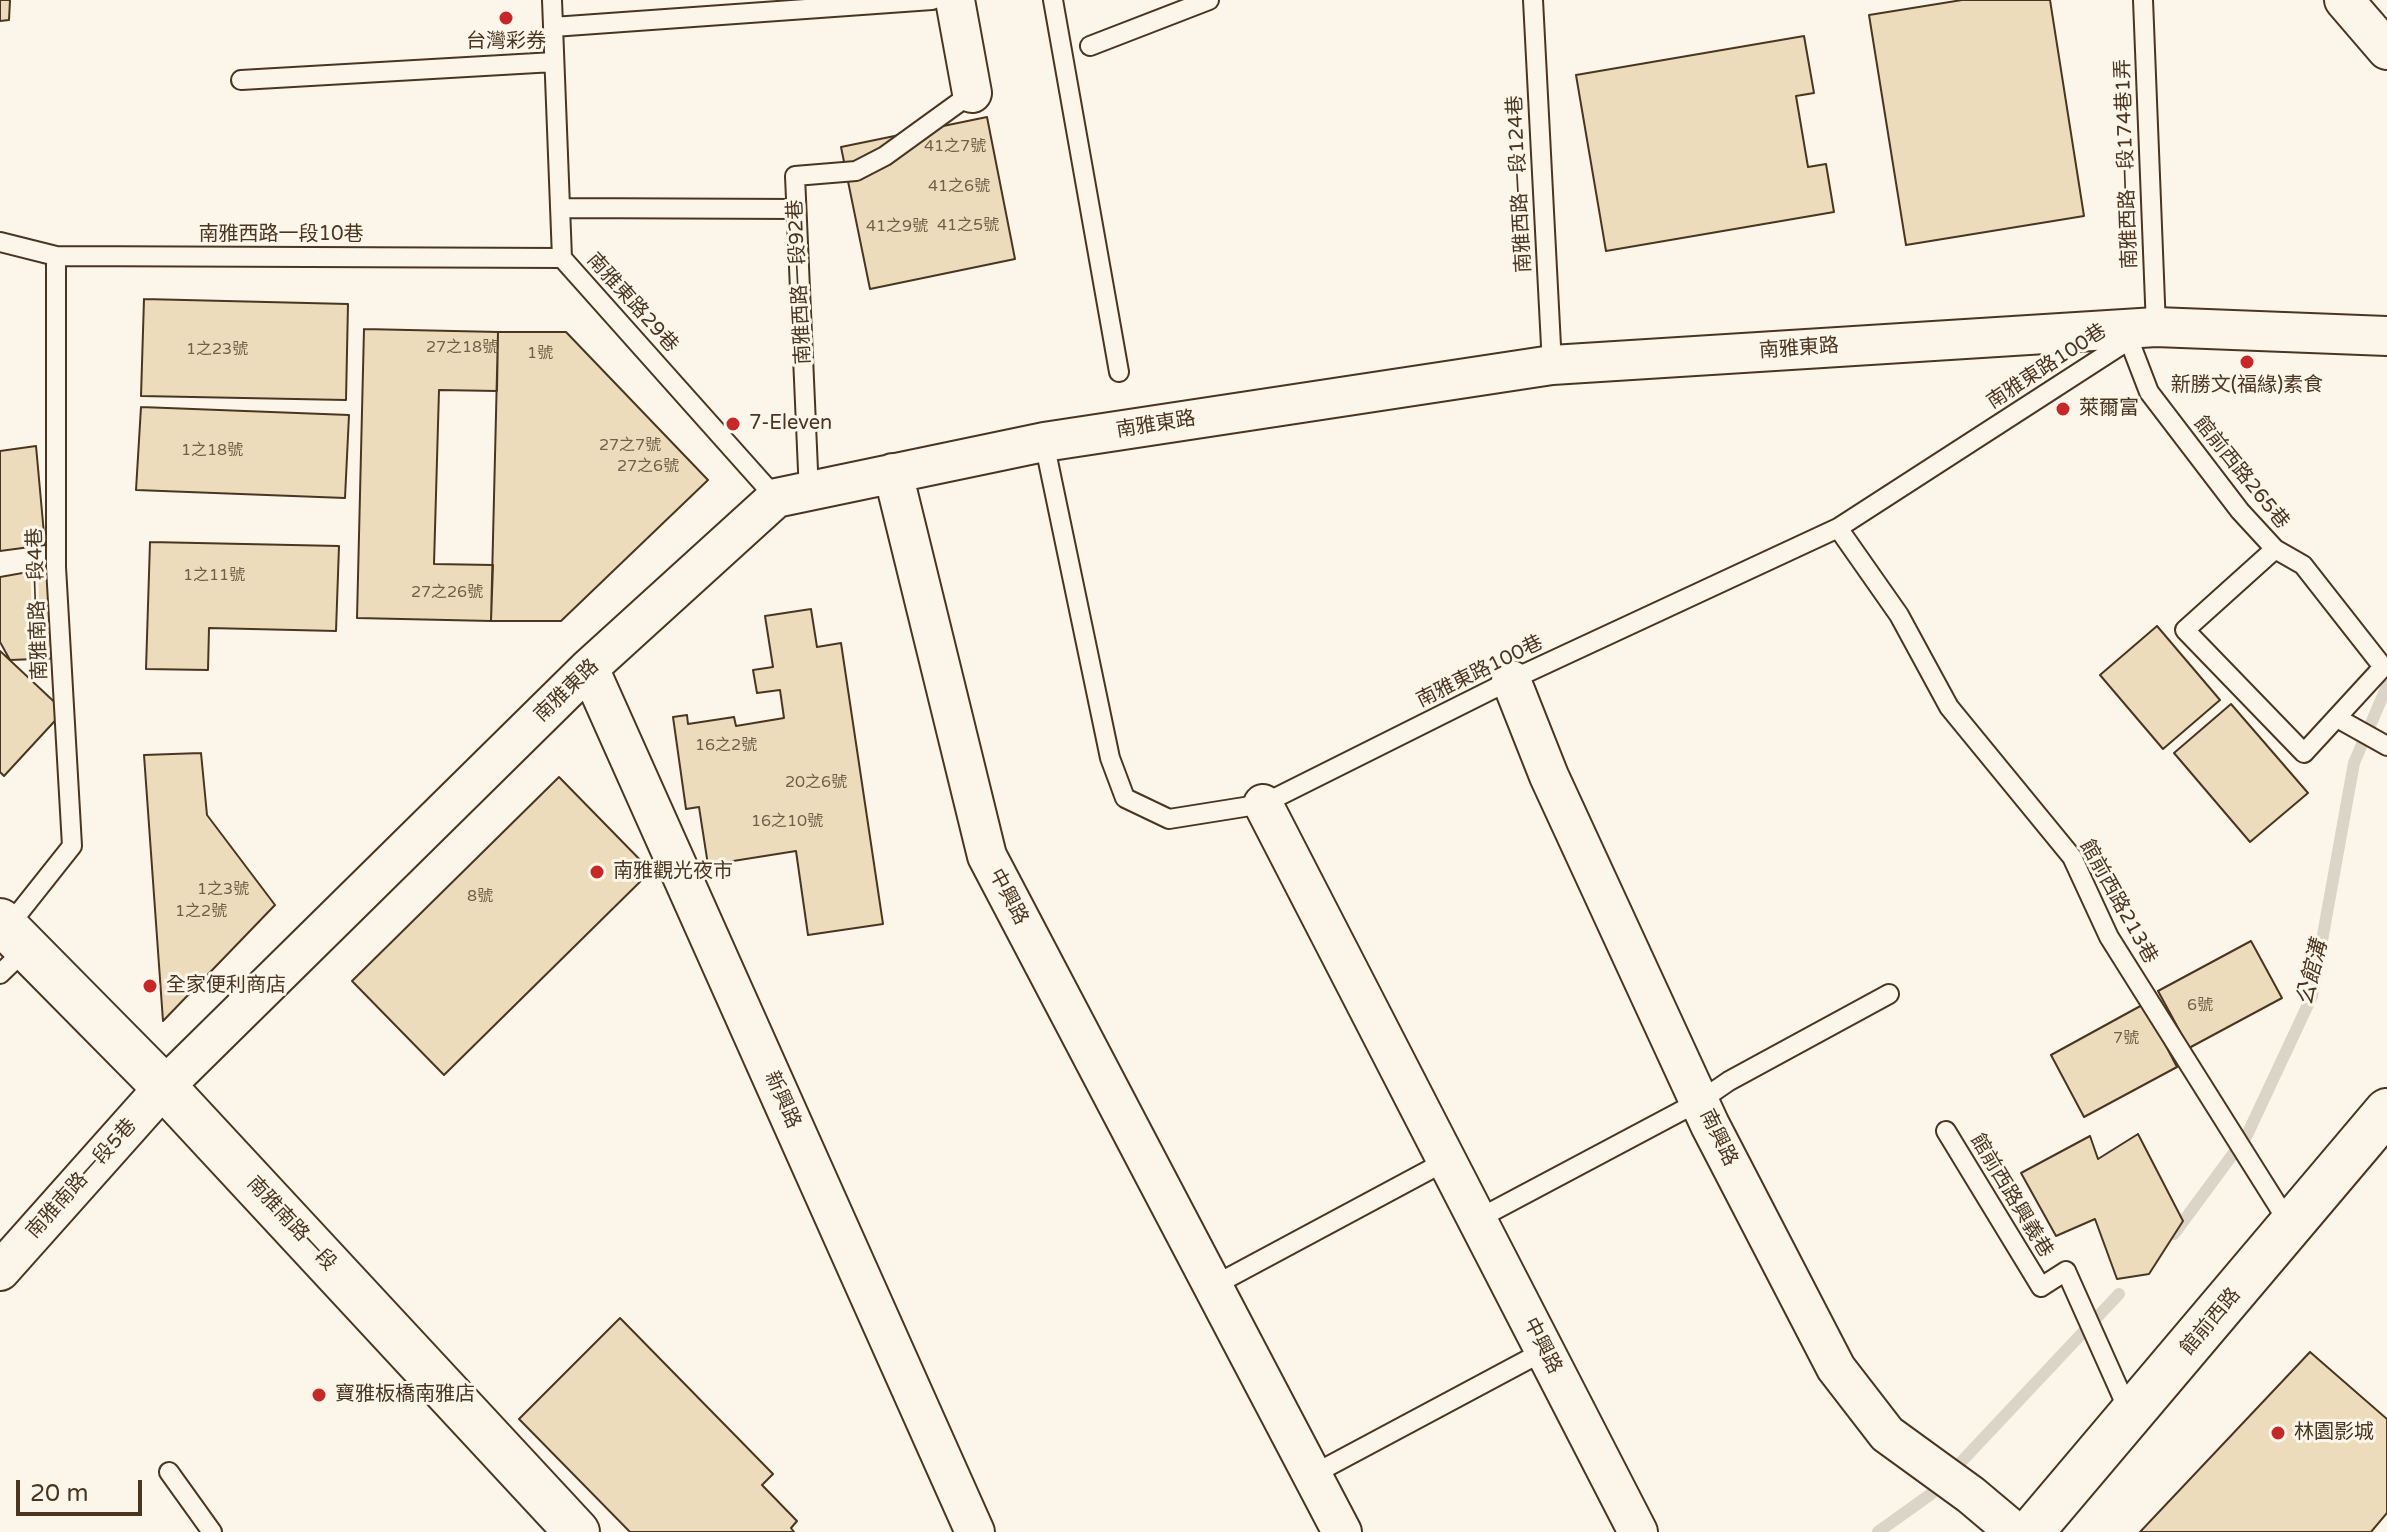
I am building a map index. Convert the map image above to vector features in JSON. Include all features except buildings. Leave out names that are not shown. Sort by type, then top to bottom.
[{"type":"street","name":"南雅西路一段92巷","points":[[955,0],[972,93]]},
{"type":"street","points":[[2344,0],[2387,50]]},
{"type":"street","name":"南雅東路","points":[[164,1087],[589,668],[793,496],[1044,442],[1552,365],[2142,334],[2387,336]]},
{"type":"street","name":"中興路","points":[[893,473],[987,856],[1342,1532]]},
{"type":"street","name":"新興路","points":[[589,668],[975,1532]]},
{"type":"street","name":"南興路","points":[[1511,680],[1549,776],[1700,1101],[1836,1368],[1887,1434],[2015,1532]]},
{"type":"street","name":"中興路","points":[[1263,804],[1638,1532]]},
{"type":"street","name":"南雅南路一段","points":[[8,943],[164,1087],[577,1532]]},
{"type":"street","name":"南雅南路一段5巷","points":[[0,1271],[164,1087]]},
{"type":"street","name":"館前西路","points":[[2031,1532],[2292,1228],[2387,1111]]},
{"type":"lane","name":"南雅東路29巷","points":[[552,0],[562,258],[793,496]]},
{"type":"lane","points":[[553,27],[932,0]]},
{"type":"lane","points":[[1053,0],[1119,372]]},
{"type":"lane","points":[[1090,46],[1209,0]]},
{"type":"lane","name":"南雅西路一段124巷","points":[[1533,0],[1552,365]]},
{"type":"lane","name":"南雅西路一段174巷1弄","points":[[2142,334],[2143,0]]},
{"type":"lane","points":[[241,80],[554,62]]},
{"type":"lane","name":"南雅西路一段92巷","points":[[793,496],[795,176],[856,171],[885,156],[972,93]]},
{"type":"lane","points":[[560,208],[796,209]]},
{"type":"lane","name":"南雅西路一段10巷","points":[[0,242],[56,256],[562,258]]},
{"type":"lane","name":"南雅南路一段4巷","points":[[8,943],[72,846],[56,567],[56,256]]},
{"type":"lane","name":"南雅東路100巷","points":[[1044,442],[1110,758],[1125,798],[1169,819],[1263,804],[1511,680],[1838,528],[2142,334]]},
{"type":"lane","name":"館前西路265巷","points":[[2142,334],[2149,392],[2240,511],[2275,549],[2303,565],[2383,667],[2337,718]]},
{"type":"lane","name":"館前西路213巷","points":[[1838,528],[1899,615],[1949,707],[2072,857],[2109,937],[2292,1228]]},
{"type":"lane","points":[[2275,549],[2185,630],[2304,753],[2337,718],[2387,746]]},
{"type":"lane","points":[[1478,1219],[1700,1101],[1729,1081],[1889,994]]},
{"type":"lane","name":"館前西路興義巷","points":[[1946,1131],[2041,1287],[2066,1271],[2131,1416]]},
{"type":"lane","points":[[1213,1286],[1446,1161]]},
{"type":"lane","points":[[1312,1475],[1544,1351]]},
{"type":"lane","points":[[169,1472],[212,1532]]},
{"type":"waterway","name":"公館溝","points":[[2174,1234],[2247,1135],[2312,996],[2354,763],[2387,686]]},
{"type":"waterway","name":"公館溝","points":[[1878,1532],[1931,1494],[2119,1294]]},
{"type":"place","name":"台灣彩券","points":[[506,18]]},
{"type":"place","name":"新勝文(福緣)素食","points":[[2247,362]]},
{"type":"place","name":"萊爾富","points":[[2063,409]]},
{"type":"place","name":"7-Eleven","points":[[733,424]]},
{"type":"place","name":"南雅觀光夜市","points":[[597,872]]},
{"type":"place","name":"全家便利商店","points":[[150,986]]},
{"type":"place","name":"寶雅板橋南雅店","points":[[319,1395]]},
{"type":"place","name":"林園影城","points":[[2278,1433]]}]
